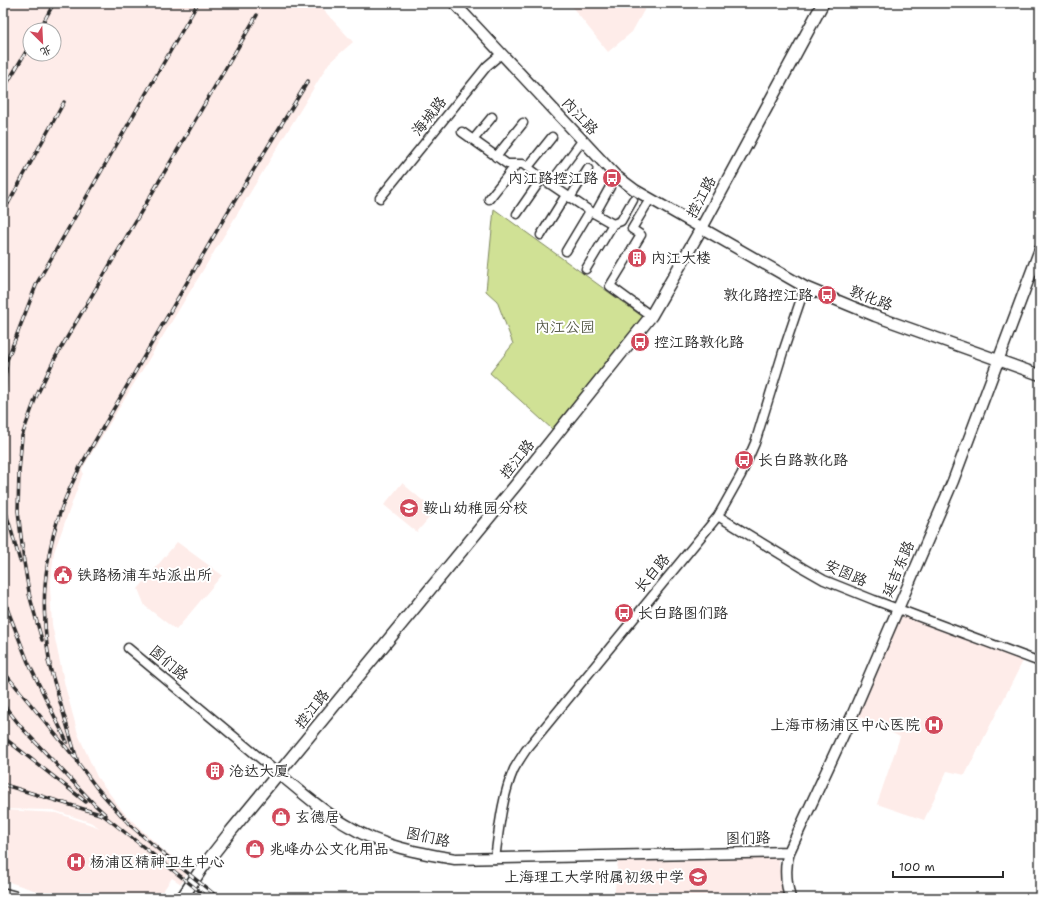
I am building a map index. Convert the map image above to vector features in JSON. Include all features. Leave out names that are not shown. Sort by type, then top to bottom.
[{"type":"highway","points":[[3,895],[14,898]]},
{"type":"main road","name":"控江路","points":[[182,898],[202,868],[515,486],[651,316],[701,228],[823,3]]},
{"type":"street","name":"内江路","points":[[454,3],[615,175],[634,190],[701,228]]},
{"type":"street","name":"海城路","points":[[380,198],[487,66],[501,54]]},
{"type":"street","points":[[473,140],[492,117]]},
{"type":"street","points":[[496,157],[523,123]]},
{"type":"street","points":[[462,132],[507,164],[523,164],[568,197],[613,224]]},
{"type":"street","points":[[528,168],[552,137]]},
{"type":"street","points":[[550,184],[582,141]]},
{"type":"street","points":[[489,199],[516,165]]},
{"type":"street","points":[[541,235],[588,169]]},
{"type":"street","points":[[517,214],[542,178]]},
{"type":"street","points":[[566,251],[610,187]]},
{"type":"street","points":[[650,199],[632,228],[641,235],[610,286],[651,316]]},
{"type":"street","points":[[586,269],[613,224],[621,221],[634,200]]},
{"type":"street","name":"敦化路","points":[[701,228],[805,288],[875,316],[1040,375]]},
{"type":"street","name":"延吉东路","points":[[790,898],[785,872],[789,852],[851,718],[953,480],[1040,249]]},
{"type":"street","name":"长白路","points":[[495,859],[506,792],[514,768],[526,750],[718,516],[741,475],[755,443],[783,352],[805,288]]},
{"type":"street","name":"安图路","points":[[718,516],[824,580],[1040,662]]},
{"type":"street","name":"图们路","points":[[128,648],[279,774],[331,815],[350,827],[386,843],[427,854],[455,858],[495,859],[789,852]]},
{"type":"shaded area","points":[[7,3],[317,3],[353,42],[329,63],[82,469],[83,473],[54,552],[50,588],[52,625],[65,686],[78,734],[97,777],[125,814],[165,852],[190,867],[181,884],[172,878],[158,898],[58,898],[3,880],[3,810],[57,813],[100,828],[90,822],[53,810],[3,809],[3,10]]},
{"type":"shaded area","points":[[569,3],[648,3],[632,32],[608,52]]},
{"type":"shaded area","name":"鞍山幼稚园分校","points":[[402,483],[435,511],[417,532],[384,505]]},
{"type":"shaded area","points":[[177,542],[222,575],[176,630],[145,606],[138,589]]},
{"type":"shaded area","name":"上海市杨浦区中心医院","points":[[900,612],[1023,661],[965,775],[947,771],[924,820],[877,804],[900,737],[855,714]]},
{"type":"shaded area","name":"上海理工大学附属初级中学","points":[[778,857],[784,898],[614,898],[618,860]]},
{"type":"green space","name":"内江公园","points":[[494,209],[643,317],[552,429],[490,373],[513,344],[497,301],[486,291]]},
{"type":"railway","points":[[43,22],[54,3]]},
{"type":"railway","points":[[3,403],[7,360],[37,283],[198,3]]},
{"type":"railway","points":[[30,598],[18,511],[19,472],[22,436],[36,397],[55,358],[257,15]]},
{"type":"railway","points":[[3,90],[22,58]]},
{"type":"railway","points":[[50,665],[44,608],[46,579],[53,535],[66,497],[80,467],[226,215],[308,81]]},
{"type":"railway","points":[[3,213],[64,102]]},
{"type":"railway","points":[[3,502],[20,561]]},
{"type":"railway","points":[[29,594],[42,640]]},
{"type":"railway","points":[[3,598],[28,662],[67,742]]},
{"type":"railway","points":[[48,661],[78,763],[96,787],[130,825],[219,898]]},
{"type":"railway","points":[[3,671],[75,758]]},
{"type":"railway","points":[[3,704],[22,728],[106,815]]},
{"type":"railway","points":[[3,737],[86,802]]},
{"type":"railway","points":[[5,785],[103,815],[208,898]]},
{"type":"place","name":"内江路控江路","points":[[612,178]]},
{"type":"place","name":"内江大楼","points":[[637,258]]},
{"type":"place","name":"敦化路控江路","points":[[827,295]]},
{"type":"place","name":"控江路敦化路","points":[[640,342]]},
{"type":"place","name":"长白路敦化路","points":[[744,460]]},
{"type":"place","name":"鞍山幼稚园分校","points":[[409,508]]},
{"type":"place","name":"铁路杨浦车站派出所","points":[[63,575]]},
{"type":"place","name":"长白路图们路","points":[[624,613]]},
{"type":"place","name":"上海市杨浦区中心医院","points":[[934,725]]},
{"type":"place","name":"沧达大厦","points":[[215,771]]},
{"type":"place","name":"玄德居","points":[[281,817]]},
{"type":"place","name":"兆峰办公文化用品","points":[[255,849]]},
{"type":"place","name":"杨浦区精神卫生中心","points":[[76,862]]},
{"type":"place","name":"上海理工大学附属初级中学","points":[[698,877]]}]
